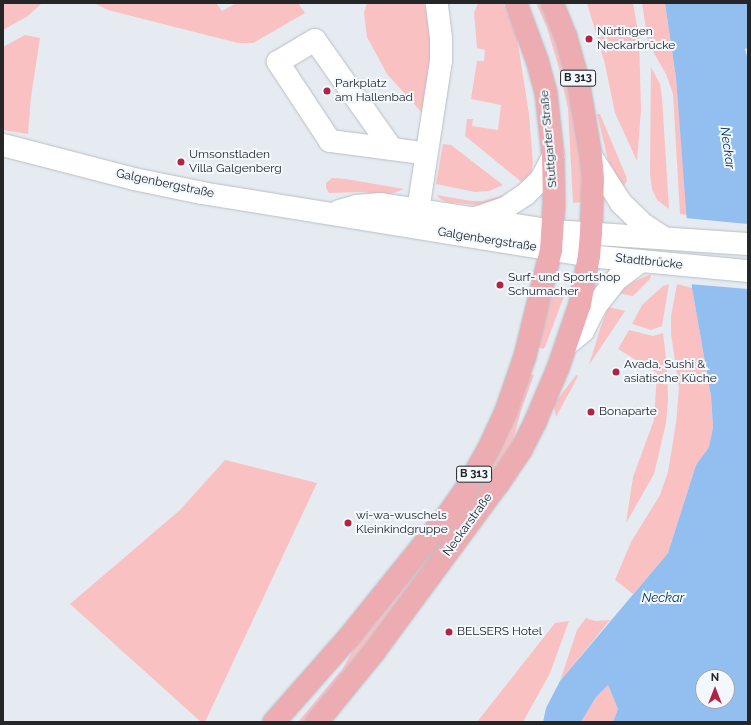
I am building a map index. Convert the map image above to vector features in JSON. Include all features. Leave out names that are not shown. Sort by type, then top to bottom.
[{"type":"main road","name":"Stuttgarter Straße","points":[[516,3],[537,60],[546,93],[552,156],[552,241]]},
{"type":"main road","name":"B 313","points":[[552,3],[566,37],[578,80],[591,156],[593,179],[591,233]]},
{"type":"main road","name":"Neckarstraße","points":[[317,722],[374,652],[498,484],[521,450],[536,420],[566,345],[583,292],[591,233]]},
{"type":"main road","name":"Neckarstraße","points":[[274,722],[349,637],[449,513],[467,487],[489,448],[506,411],[525,356],[552,241]]},
{"type":"main road","points":[[525,356],[558,368]]},
{"type":"street","points":[[417,219],[441,61],[441,38],[437,3]]},
{"type":"street","points":[[392,149],[314,40],[278,62],[330,141],[426,154]]},
{"type":"street","name":"Galgenbergstraße","points":[[3,145],[134,179],[202,193],[328,214],[357,206],[380,204],[417,219],[552,241]]},
{"type":"street","name":"Galgenbergstraße","points":[[417,219],[473,218],[505,208],[526,194],[542,178],[552,156]]},
{"type":"street","points":[[591,156],[621,202],[644,225],[664,238]]},
{"type":"street","name":"Galgenbergstraße","points":[[473,218],[552,241]]},
{"type":"street","name":"Stadtbrücke","points":[[552,241],[591,233],[748,244]]},
{"type":"street","name":"Stadtbrücke","points":[[552,241],[589,256],[748,271]]},
{"type":"street","points":[[566,345],[583,331],[595,307],[618,278],[640,262]]},
{"type":"shaded area","points":[[3,3],[42,3],[28,16],[3,30]]},
{"type":"shaded area","points":[[94,3],[216,3],[222,11],[236,3],[298,3],[305,13],[253,43],[238,43],[108,10]]},
{"type":"shaded area","points":[[367,3],[424,3],[432,41],[431,75],[423,114],[387,74],[367,37],[364,13]]},
{"type":"shaded area","points":[[478,3],[503,3],[517,38],[529,114],[533,163],[531,173],[524,184],[465,136],[467,119],[473,119],[472,126],[498,130],[501,105],[471,99],[477,61],[484,61],[485,50],[477,48],[474,13]]},
{"type":"shaded area","points":[[536,3],[541,3],[553,32],[572,102],[579,134],[582,202],[573,203],[568,109],[559,68],[547,28]]},
{"type":"shaded area","points":[[587,3],[633,3],[639,37],[641,110],[637,161],[615,113],[605,64]]},
{"type":"shaded area","points":[[642,3],[665,3],[676,78],[687,215],[680,214],[673,94],[666,74],[648,43]]},
{"type":"shaded area","points":[[25,35],[40,38],[31,97],[28,134],[3,130],[3,47]]},
{"type":"shaded area","points":[[651,67],[660,84],[662,98],[669,209],[657,200],[652,189],[650,174]]},
{"type":"shaded area","points":[[597,114],[600,114],[626,176],[627,181],[623,187],[608,160]]},
{"type":"shaded area","points":[[443,144],[451,145],[503,185],[489,191],[475,192],[436,184]]},
{"type":"shaded area","points":[[332,178],[404,189],[388,195],[361,192],[329,193],[326,188],[326,183]]},
{"type":"shaded area","points":[[510,193],[514,196],[484,206],[447,202],[440,199],[437,195],[471,201],[483,201]]},
{"type":"shaded area","points":[[651,274],[650,279],[633,296],[618,293],[635,281]]},
{"type":"shaded area","points":[[669,284],[662,326],[651,330],[632,324],[642,305],[663,286]]},
{"type":"shaded area","points":[[677,284],[692,288],[711,396],[713,427],[709,447],[696,465],[668,553],[633,594],[615,580],[631,542],[660,495],[668,472],[676,423],[679,388],[671,334],[671,316]]},
{"type":"shaded area","points":[[553,293],[564,296],[543,349],[538,347]]},
{"type":"shaded area","points":[[608,307],[625,311],[589,365],[600,329]]},
{"type":"shaded area","points":[[629,330],[653,336],[663,333],[667,366],[668,400],[666,423],[654,474],[626,523],[633,477],[654,420],[657,373],[618,349]]},
{"type":"shaded area","points":[[529,373],[534,375],[521,411],[513,440],[504,459],[349,668],[304,722],[298,722],[343,668],[359,639]]},
{"type":"shaded area","points":[[576,375],[578,376],[556,417],[554,406]]},
{"type":"shaded area","points":[[225,460],[317,483],[205,722],[201,722],[70,604],[180,510]]},
{"type":"shaded area","points":[[586,618],[595,621],[610,620],[560,681],[577,630]]},
{"type":"shaded area","points":[[569,621],[550,673],[523,722],[477,722],[555,623]]},
{"type":"shaded area","points":[[608,685],[618,709],[613,722],[581,722],[596,697]]},
{"type":"water","name":"Neckar","points":[[665,3],[748,3],[748,48],[745,49],[748,60],[748,722],[613,722],[618,709],[608,685],[596,697],[581,722],[543,722],[546,708],[560,681],[668,553],[696,465],[709,447],[713,427],[711,396],[692,288],[676,78]]},
{"type":"pier","points":[[685,218],[748,224],[748,289],[689,284]]},
{"type":"place","name":"Nürtingen Neckarbrücke","points":[[589,39]]},
{"type":"place","name":"Parkplatz am Hallenbad","points":[[327,91]]},
{"type":"place","name":"Umsonstladen Villa Galgenberg","points":[[181,162]]},
{"type":"place","name":"Surf- und Sportshop Schumacher","points":[[500,285]]},
{"type":"place","name":"Avada, Sushi & asiatische Küche","points":[[616,372]]},
{"type":"place","name":"Bonaparte","points":[[591,412]]},
{"type":"place","name":"wi-wa-wuschels Kleinkindgruppe","points":[[348,523]]},
{"type":"place","name":"BELSERS Hotel","points":[[449,632]]}]
